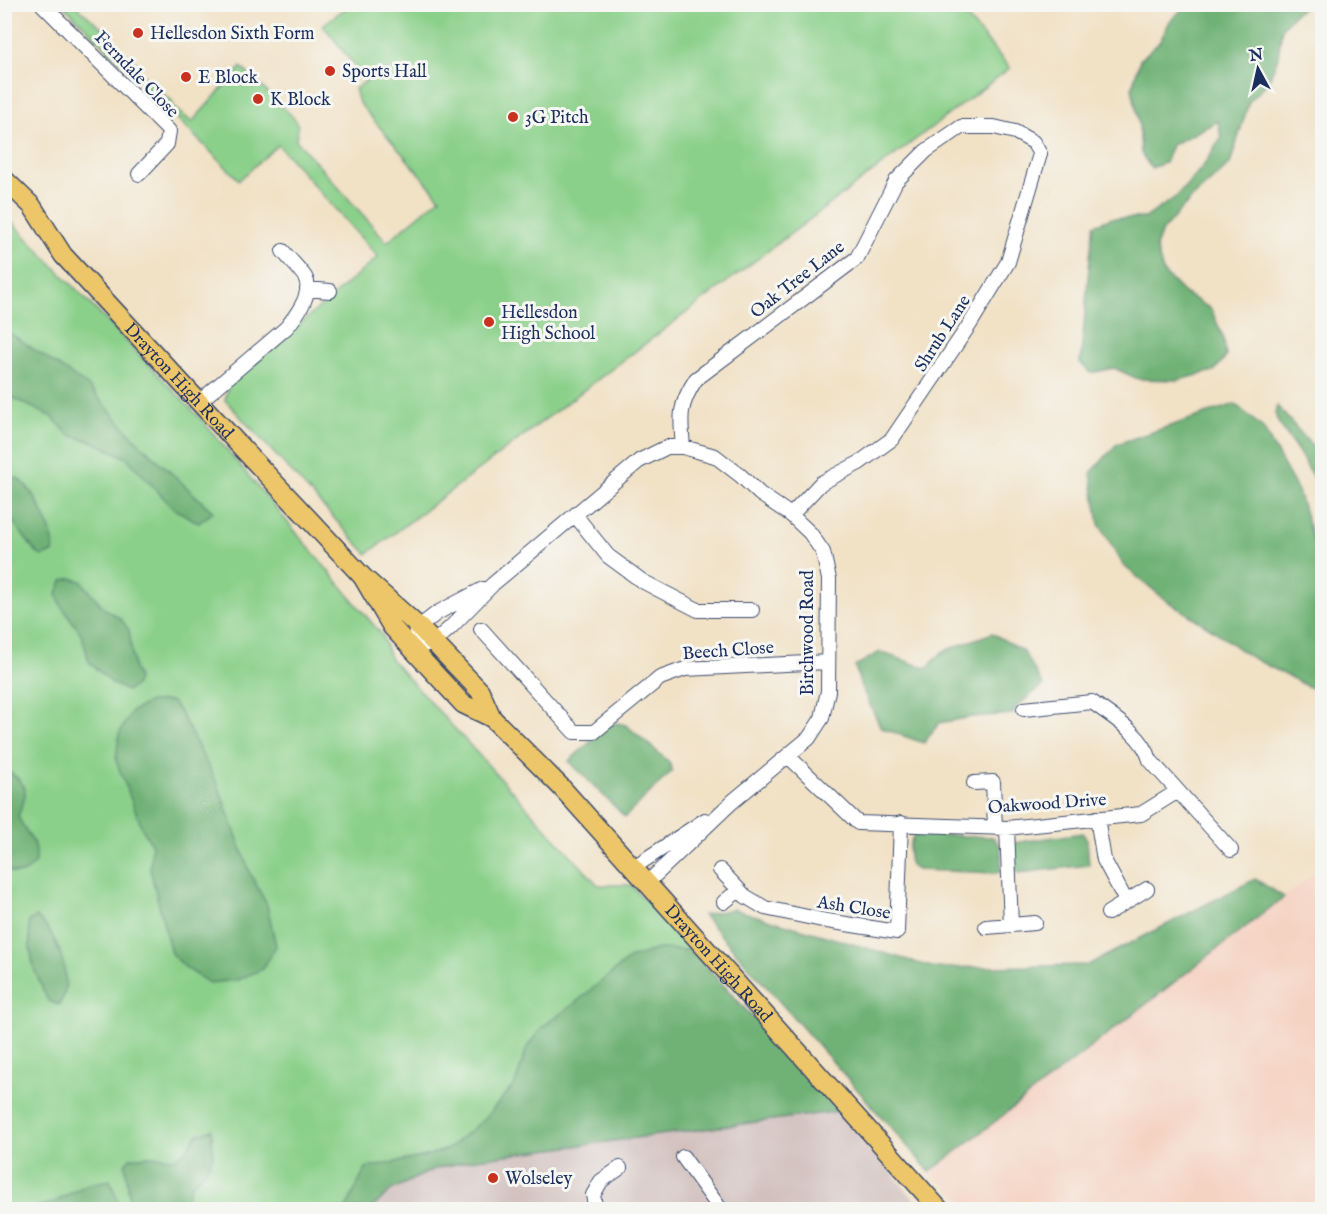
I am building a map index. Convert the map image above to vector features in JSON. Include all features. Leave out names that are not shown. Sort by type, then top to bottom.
[{"type":"main road","name":"Drayton High Road","points":[[4,179],[32,207],[63,255],[362,576],[419,627],[480,691],[492,718]]},
{"type":"main road","name":"Drayton High Road","points":[[362,576],[392,627],[410,647],[463,704],[492,718],[561,787],[940,1209]]},
{"type":"street","name":"Ferndale Close","points":[[42,4],[169,131],[167,144],[139,174]]},
{"type":"street","name":"Oak Tree Lane","points":[[683,447],[681,423],[684,398],[696,379],[856,258],[896,181],[926,151],[961,127],[994,127],[1015,132]]},
{"type":"street","name":"Shrub Lane","points":[[791,515],[821,483],[860,463],[892,439],[970,324],[1008,262],[1040,154],[1033,142],[1015,132]]},
{"type":"street","points":[[200,402],[286,328],[297,313],[307,289],[305,278],[283,251]]},
{"type":"street","points":[[307,289],[330,291]]},
{"type":"street","name":"Birchwood Road","points":[[433,643],[493,584],[639,461],[667,447],[683,447],[715,456],[760,494],[791,515],[810,533],[823,552],[829,579],[828,692],[822,718],[809,738],[732,802],[648,882]]},
{"type":"street","points":[[575,515],[608,556],[642,581],[698,610],[752,610]]},
{"type":"street","name":"Birchwood Road","points":[[419,627],[437,613],[493,584]]},
{"type":"street","points":[[410,647],[419,627]]},
{"type":"street","name":"Beech Close","points":[[481,628],[574,732],[594,732],[660,678],[674,672],[686,669],[828,662]]},
{"type":"street","points":[[410,647],[433,643]]},
{"type":"street","points":[[1024,709],[1061,699],[1092,702],[1125,727],[1147,752],[1150,760],[1231,850]]},
{"type":"street","name":"Oakwood Drive","points":[[788,756],[858,823],[1001,827],[1141,814],[1178,791]]},
{"type":"street","points":[[974,783],[993,782],[1001,827],[1011,925]]},
{"type":"street","name":"Birchwood Road","points":[[634,867],[732,802]]},
{"type":"street","points":[[1097,818],[1104,860],[1126,901]]},
{"type":"street","name":"Ash Close","points":[[720,870],[745,896],[767,909],[897,932],[901,823]]},
{"type":"street","points":[[1108,913],[1147,889]]},
{"type":"street","points":[[724,902],[739,890]]},
{"type":"street","points":[[986,927],[1035,923]]},
{"type":"street","points":[[683,1157],[721,1209]]},
{"type":"street","points":[[596,1209],[593,1195],[601,1181],[620,1168]]},
{"type":"shaded area","points":[[1322,867],[1322,1209],[971,1209],[930,1172]]},
{"type":"shaded area","points":[[840,1111],[922,1209],[371,1210],[391,1190],[434,1169],[476,1159]]},
{"type":"green space","name":"Hellesdon High School","points":[[63,5],[80,5],[78,8],[112,36],[109,40],[137,63],[134,67],[173,102],[171,105],[192,122],[241,67],[294,118],[298,126],[296,140],[387,242],[440,198],[359,103],[355,89],[366,81],[323,25],[350,5],[956,5],[1010,68],[367,554],[225,400],[228,386],[378,257],[278,145],[239,180]]},
{"type":"green space","points":[[1187,5],[1310,5],[1295,13],[1282,28],[1278,57],[1268,82],[1249,102],[1230,164],[1192,198],[1162,231],[1156,247],[1163,272],[1184,293],[1211,309],[1224,339],[1226,357],[1214,371],[1178,380],[1138,379],[1114,368],[1091,373],[1080,363],[1094,225],[1112,218],[1145,218],[1177,196],[1204,165],[1221,138],[1218,121],[1172,145],[1165,163],[1151,168],[1141,153],[1139,124],[1132,88],[1140,60],[1160,41],[1170,21]]},
{"type":"green space","points":[[4,214],[202,420],[382,635],[390,658],[598,885],[631,885],[840,1111],[476,1159],[434,1169],[391,1190],[371,1209],[5,1209]]},
{"type":"green space","points":[[4,329],[88,386],[137,441],[213,512],[199,523],[173,508],[127,458],[94,442],[69,435],[52,417],[5,394]]},
{"type":"green space","points":[[1235,404],[1263,428],[1298,491],[1322,569],[1322,701],[1315,690],[1249,656],[1167,601],[1124,566],[1099,524],[1091,473],[1117,444]]},
{"type":"green space","points":[[1277,406],[1322,457],[1322,493],[1278,422],[1275,413]]},
{"type":"green space","points":[[5,478],[17,478],[30,491],[48,524],[53,553],[41,556],[34,550],[5,511]]},
{"type":"green space","points":[[71,578],[81,581],[105,609],[121,619],[129,630],[134,669],[138,678],[136,685],[127,691],[113,684],[89,662],[82,635],[60,604],[57,594],[62,581]]},
{"type":"green space","points":[[992,633],[1024,652],[1043,685],[1016,707],[1013,714],[972,717],[939,723],[924,743],[881,728],[860,684],[855,666],[880,652],[926,668],[944,651]]},
{"type":"green space","points":[[171,701],[180,712],[218,785],[250,873],[267,905],[276,946],[263,969],[237,980],[209,983],[186,968],[171,953],[150,869],[152,845],[143,830],[116,761],[119,734],[132,711],[150,702]]},
{"type":"green space","points":[[617,723],[626,725],[669,762],[672,771],[625,817],[569,761],[608,726]]},
{"type":"green space","points":[[4,768],[18,779],[24,788],[24,799],[18,816],[33,841],[36,852],[33,865],[27,871],[19,873],[11,872],[5,865]]},
{"type":"green space","points":[[1082,833],[1087,839],[1089,865],[1018,873],[1015,869],[1014,843]]},
{"type":"green space","points":[[914,835],[993,837],[1001,847],[1001,871],[997,873],[917,870],[909,859],[909,849]]},
{"type":"green space","points":[[1255,879],[1284,897],[930,1172],[703,915],[733,909],[935,968],[1088,965]]},
{"type":"green space","points":[[36,917],[55,940],[65,971],[65,991],[59,1005],[48,1001],[34,969],[30,948],[29,921]]},
{"type":"green space","points":[[658,949],[690,950],[840,1111],[476,1159],[434,1169],[391,1190],[371,1209],[345,1210],[366,1168],[422,1157],[448,1149],[483,1120],[515,1084],[527,1047],[541,1028],[630,958]]},
{"type":"green space","points":[[212,1129],[213,1156],[206,1170],[191,1185],[183,1209],[131,1209],[125,1164],[130,1158],[149,1156],[176,1158],[186,1150],[197,1135]]},
{"type":"green space","points":[[110,1180],[121,1209],[31,1209],[55,1202],[88,1184]]},
{"type":"place","name":"Hellesdon Sixth Form","points":[[138,33]]},
{"type":"place","name":"Sports Hall","points":[[330,71]]},
{"type":"place","name":"E Block","points":[[186,77]]},
{"type":"place","name":"K Block","points":[[258,99]]},
{"type":"place","name":"3G Pitch","points":[[513,117]]},
{"type":"place","name":"Hellesdon High School","points":[[489,322]]},
{"type":"place","name":"Wolseley","points":[[493,1178]]}]
